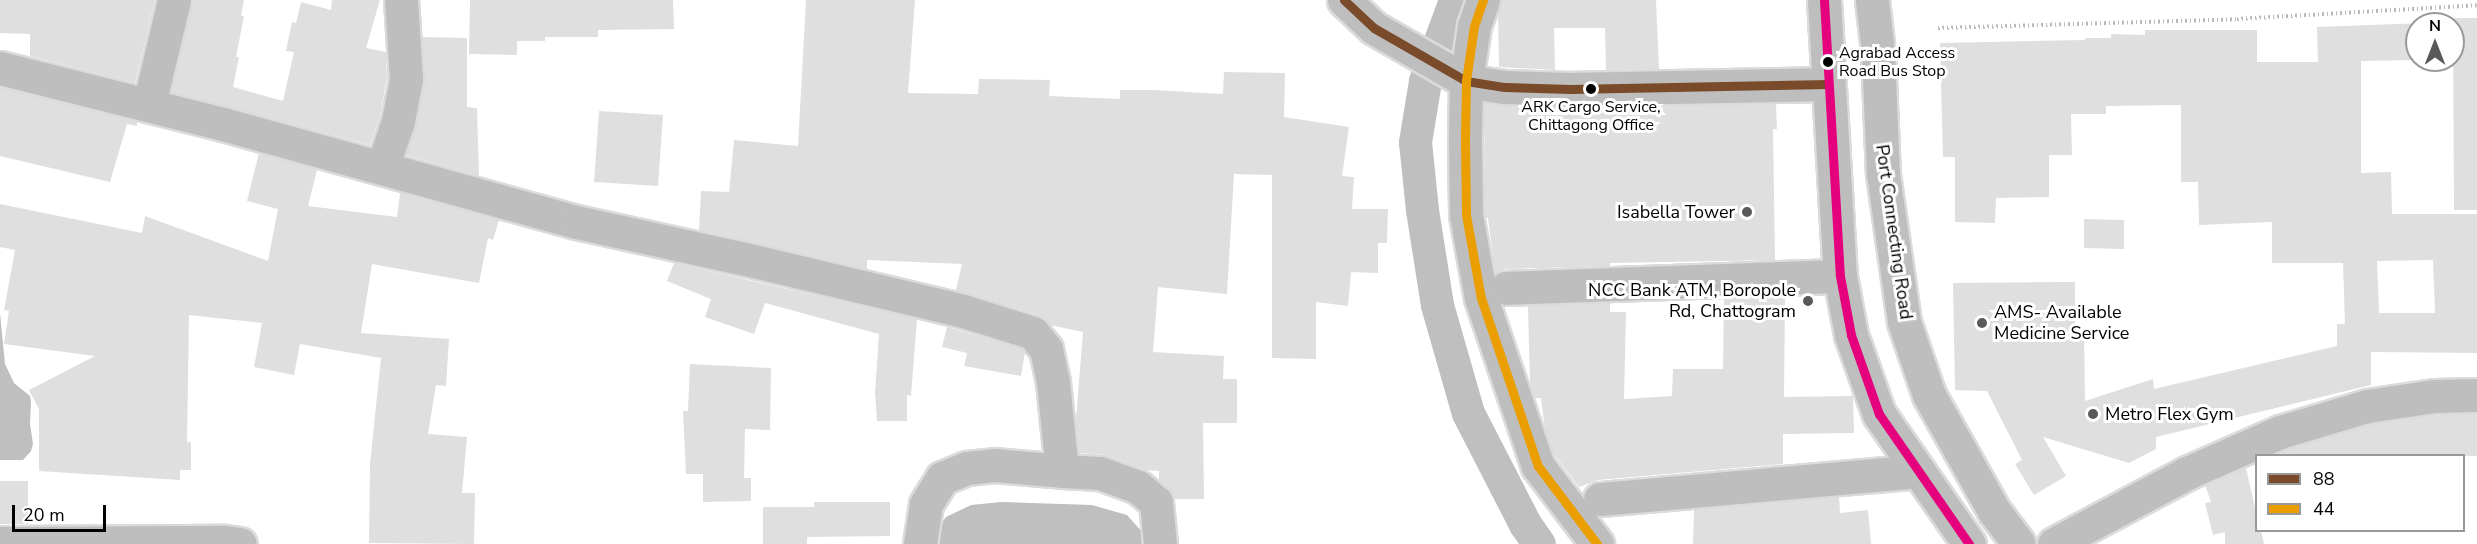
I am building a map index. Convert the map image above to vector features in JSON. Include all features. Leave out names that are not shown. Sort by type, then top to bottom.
[{"type":"main road","points":[[149,105],[174,0]]},
{"type":"main road","points":[[382,168],[398,121],[406,79],[401,0]]},
{"type":"main road","points":[[1344,0],[1374,28],[1467,81],[1505,87],[1570,89],[1828,84]]},
{"type":"main road","points":[[1483,0],[1474,26],[1467,81],[1467,215],[1481,298],[1538,466],[1597,544]]},
{"type":"main road","points":[[1824,0],[1840,276],[1851,335],[1880,414],[1969,544]]},
{"type":"main road","name":"Port Connecting Road","points":[[1872,0],[1878,52],[1883,174],[1904,322],[1929,395],[1994,511],[2019,544]]},
{"type":"main road","points":[[0,68],[149,105],[576,222],[758,262],[963,311],[1033,333],[1046,349],[1053,382],[1062,471]]},
{"type":"main road","points":[[1506,288],[1840,276]]},
{"type":"main road","points":[[2054,544],[2187,473],[2280,432],[2367,406],[2435,396],[2477,395]]},
{"type":"main road","points":[[920,544],[926,504],[942,478],[967,468],[994,465],[1100,473],[1138,487],[1156,502],[1160,544]]},
{"type":"main road","points":[[1600,499],[1918,471]]},
{"type":"main road","points":[[0,543],[225,542],[240,544]]},
{"type":"path","points":[[1938,28],[2237,19],[2477,5]]},
{"type":"shaded area","points":[[0,313],[5,364],[14,383],[30,396],[31,402],[30,424],[33,444],[31,451],[23,460],[0,460]]},
{"type":"shaded area","points":[[1001,502],[1092,505],[1127,515],[1144,534],[1147,544],[933,544],[934,534],[946,517],[971,505]]},
{"type":"building","points":[[0,0],[155,0],[135,83],[30,56],[30,34],[0,33]]},
{"type":"building","points":[[192,0],[244,0],[241,16],[244,16],[236,57],[239,57],[233,87],[283,101],[294,52],[286,51],[292,22],[296,23],[301,2],[331,10],[332,0],[380,0],[366,48],[386,52],[387,78],[380,116],[370,145],[171,92]]},
{"type":"building","points":[[470,0],[673,0],[674,29],[598,30],[598,37],[545,37],[545,41],[517,41],[517,55],[469,54]]},
{"type":"building","points":[[806,0],[915,0],[908,93],[978,94],[979,79],[1050,80],[1049,96],[1120,99],[1120,90],[1223,94],[1224,72],[1285,73],[1284,117],[1349,127],[1342,176],[1354,177],[1352,209],[1388,209],[1387,243],[1378,243],[1378,273],[1351,272],[1348,306],[1316,302],[1316,359],[1272,358],[1272,175],[1234,174],[1227,294],[1158,287],[1153,352],[1224,356],[1223,379],[1237,379],[1237,423],[1203,423],[1204,499],[1174,499],[1169,488],[1159,480],[1159,471],[1146,470],[1106,455],[1079,453],[1076,419],[1083,332],[1050,325],[1039,315],[956,290],[962,264],[867,260],[867,269],[699,230],[701,191],[729,192],[734,140],[798,146]]},
{"type":"building","points":[[1501,0],[1656,0],[1659,69],[1606,70],[1605,28],[1554,28],[1555,70],[1499,67],[1498,14]]},
{"type":"building","points":[[2465,18],[2477,18],[2477,210],[2454,210],[2453,72],[2465,72]]},
{"type":"building","points":[[2405,24],[2405,60],[2361,61],[2361,173],[2391,172],[2392,214],[2477,214],[2477,353],[2371,352],[2371,385],[2156,437],[2156,449],[2129,463],[2043,437],[2066,476],[2034,495],[2015,464],[2022,460],[1987,391],[1955,390],[1953,283],[2075,282],[2075,333],[2084,333],[2085,401],[2153,379],[2154,389],[2337,346],[2337,324],[2345,324],[2343,263],[2272,263],[2272,222],[2199,225],[2198,182],[2181,182],[2181,105],[2106,106],[2106,114],[2071,114],[2072,155],[2049,155],[2049,197],[1996,198],[1995,223],[1955,222],[1955,157],[1943,157],[1940,43],[2085,40],[2085,38],[2111,38],[2111,34],[2145,35],[2145,30],[2257,30],[2257,62],[2318,62],[2317,27]],"holes":[[[2433,260],[2435,313],[2379,313],[2377,261]]]},
{"type":"building","points":[[422,37],[467,38],[467,107],[477,108],[479,176],[406,155],[416,125],[424,83]]},
{"type":"building","points":[[0,87],[137,122],[137,126],[127,124],[110,182],[0,156]]},
{"type":"building","points":[[1484,103],[1569,108],[1776,104],[1777,129],[1773,129],[1775,260],[1610,263],[1610,266],[1505,269],[1495,273],[1488,218],[1485,213]]},
{"type":"building","points":[[599,111],[663,115],[658,186],[594,182]]},
{"type":"building","points":[[259,153],[317,170],[308,206],[397,217],[400,193],[499,220],[493,240],[488,238],[479,283],[372,264],[361,333],[449,339],[446,386],[436,385],[428,434],[467,437],[462,493],[475,493],[474,544],[369,543],[370,464],[381,358],[300,344],[294,375],[254,367],[262,323],[189,315],[187,442],[191,442],[191,470],[180,470],[180,480],[39,471],[39,409],[29,390],[95,356],[4,344],[9,311],[4,310],[15,250],[0,247],[0,204],[142,233],[145,216],[268,261],[278,209],[247,201]]},
{"type":"building","points":[[2084,219],[2124,220],[2124,249],[2084,248]]},
{"type":"building","points":[[674,263],[917,319],[911,396],[907,395],[907,421],[877,421],[875,393],[879,334],[765,303],[754,334],[705,317],[711,299],[667,281]]},
{"type":"building","points":[[1785,297],[1784,397],[1853,396],[1854,433],[1783,434],[1783,464],[1598,480],[1579,487],[1553,453],[1545,429],[1541,398],[1535,398],[1530,383],[1528,306],[1610,303],[1610,312],[1626,312],[1624,399],[1672,396],[1673,369],[1723,369],[1724,299]]},
{"type":"building","points":[[947,327],[1022,349],[1025,352],[1021,376],[964,366],[967,353],[942,347]]},
{"type":"building","points":[[690,364],[771,368],[770,430],[745,429],[744,478],[751,478],[751,501],[703,502],[703,474],[686,474],[683,411],[688,411]]},
{"type":"building","points":[[2477,414],[2477,456],[2465,456],[2465,454],[2281,454],[2286,450],[2371,424],[2437,415]]},
{"type":"building","points":[[2246,468],[2255,508],[2255,532],[2261,532],[2264,544],[2225,544],[2225,532],[2213,535],[2205,503],[2211,502],[2205,485]]},
{"type":"building","points":[[0,481],[28,481],[28,524],[0,524]]},
{"type":"building","points":[[1839,497],[1840,513],[1868,510],[1871,544],[1693,544],[1694,510]]},
{"type":"building","points":[[814,502],[890,502],[890,536],[807,537],[807,544],[763,544],[763,507],[814,507]]},
{"type":"waterway","points":[[1455,0],[1425,81],[1415,142],[1422,210],[1437,305],[1468,413],[1525,524],[1539,544]]},
{"type":"transit line","name":"88","points":[[1344,0],[1374,28],[1466,81],[1505,87],[1570,89],[1828,84]]},
{"type":"transit line","name":"44","points":[[1483,0],[1474,26],[1466,81],[1465,141],[1466,215],[1481,298],[1538,466],[1597,544]]},
{"type":"transit line","points":[[1824,0],[1840,276],[1851,335],[1879,414],[1969,544]]},
{"type":"place","name":"Agrabad Access Road Bus Stop","points":[[1828,62]]},
{"type":"place","name":"ARK Cargo Service, Chittagong Office","points":[[1591,89]]},
{"type":"place","name":"Isabella Tower","points":[[1747,212]]},
{"type":"place","name":"NCC Bank ATM, Boropole Rd, Chattogram","points":[[1808,301]]},
{"type":"place","name":"AMS- Available Medicine Service","points":[[1982,323]]},
{"type":"place","name":"Metro Flex Gym","points":[[2093,414]]}]
